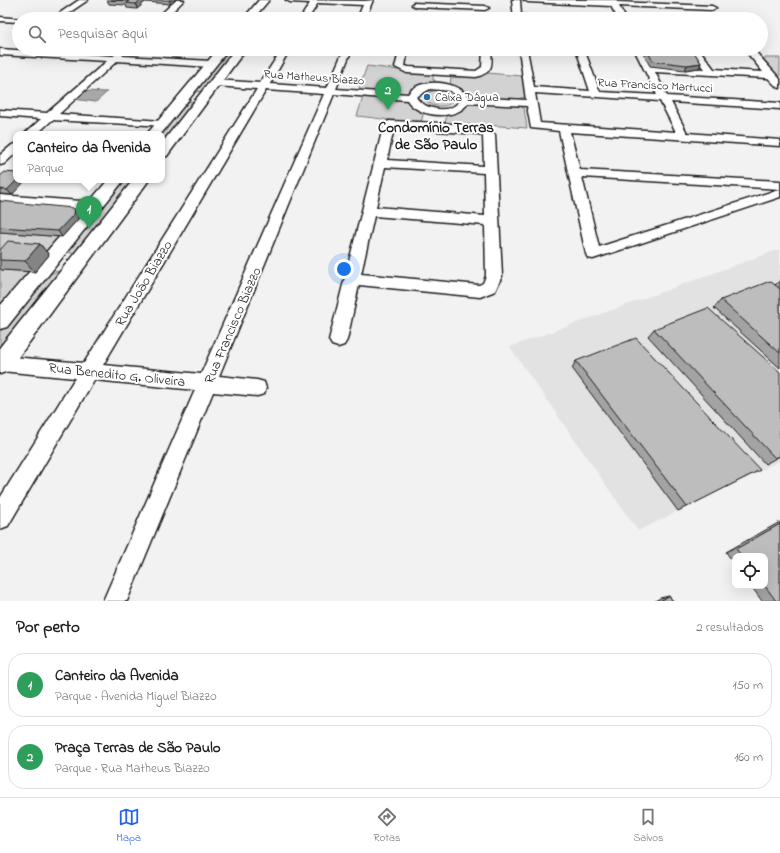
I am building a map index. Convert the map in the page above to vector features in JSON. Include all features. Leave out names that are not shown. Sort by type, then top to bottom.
[{"type":"street","points":[[66,12],[84,0]]},
{"type":"street","points":[[167,12],[180,0]]},
{"type":"street","points":[[254,12],[264,0]]},
{"type":"street","points":[[290,0],[368,2],[364,12]]},
{"type":"street","points":[[308,12],[316,0]]},
{"type":"street","points":[[516,0],[517,12]]},
{"type":"street","points":[[528,0],[613,2],[714,11],[706,0]]},
{"type":"street","points":[[613,2],[618,12]]},
{"type":"street","points":[[415,6],[485,4]]},
{"type":"street","points":[[0,19],[12,20]]},
{"type":"street","points":[[2,53],[12,47]]},
{"type":"street","points":[[2,53],[12,54]]},
{"type":"street","points":[[59,56],[211,64]]},
{"type":"street","points":[[34,131],[119,56]]},
{"type":"street","points":[[0,113],[158,129],[218,56]]},
{"type":"street","points":[[165,149],[236,56]]},
{"type":"street","name":"Rua João Biazzo","points":[[0,518],[282,56]]},
{"type":"street","name":"Rua Francisco Biazzo","points":[[115,601],[345,56]]},
{"type":"street","points":[[402,56],[400,67],[407,70],[476,74],[483,72],[487,67],[486,56]]},
{"type":"street","points":[[524,56],[535,126],[775,142],[780,154]]},
{"type":"street","points":[[582,56],[596,94]]},
{"type":"street","points":[[642,56],[683,136]]},
{"type":"street","points":[[699,56],[711,72]]},
{"type":"street","points":[[754,56],[780,85]]},
{"type":"street","points":[[648,69],[771,75]]},
{"type":"street","points":[[438,86],[440,72]]},
{"type":"street","name":"Rua Matheus Biazzo","points":[[215,83],[411,98]]},
{"type":"street","points":[[438,86],[457,90],[463,94],[464,100],[462,105],[456,109],[437,112],[418,107],[413,102],[411,98],[413,93],[419,88],[438,86]]},
{"type":"street","name":"Rua Francisco Martucci","points":[[529,90],[780,106]]},
{"type":"street","points":[[185,96],[205,97]]},
{"type":"street","points":[[464,100],[531,103]]},
{"type":"street","points":[[437,112],[437,126]]},
{"type":"street","points":[[338,340],[352,279],[368,211],[389,124],[472,129],[482,131],[489,135],[494,276],[489,286],[480,291],[352,279]]},
{"type":"street","points":[[564,128],[593,254],[780,193]]},
{"type":"street","points":[[0,161],[13,150]]},
{"type":"street","points":[[380,163],[490,170]]},
{"type":"street","points":[[574,173],[780,185]]},
{"type":"street","points":[[736,182],[755,187],[762,193],[764,199]]},
{"type":"street","points":[[1,319],[113,183]]},
{"type":"street","points":[[0,363],[139,183]]},
{"type":"street","points":[[0,199],[94,206]]},
{"type":"street","points":[[368,211],[492,221]]},
{"type":"street","points":[[54,255],[81,259]]},
{"type":"street","name":"Rua Benedito G. Oliveira","points":[[0,363],[257,388]]},
{"type":"shaded area","points":[[224,56],[230,56],[203,91],[195,92]]},
{"type":"shaded area","points":[[761,58],[780,58],[780,77],[779,77]]},
{"type":"shaded area","points":[[367,66],[430,74],[433,76],[433,80],[435,80],[435,84],[416,87],[406,94],[358,91]]},
{"type":"shaded area","points":[[487,73],[522,76],[525,96],[514,100],[469,98],[465,92],[450,85],[451,77],[480,76]]},
{"type":"shaded area","points":[[437,90],[447,91],[455,98],[455,100],[448,105],[439,106],[430,104],[423,98],[425,93]]},
{"type":"shaded area","points":[[84,91],[107,92],[96,102],[73,99]]},
{"type":"shaded area","points":[[363,97],[406,100],[412,107],[424,111],[421,123],[357,116]]},
{"type":"shaded area","points":[[192,101],[194,102],[165,139],[165,131],[162,131],[185,103]]},
{"type":"shaded area","points":[[476,102],[520,106],[524,108],[527,128],[445,124],[447,114],[470,103]]},
{"type":"shaded area","points":[[121,183],[132,183],[78,250],[73,253],[66,252]]},
{"type":"shaded area","points":[[0,232],[62,237],[49,255],[2,270],[35,272],[0,311]]},
{"type":"shaded area","points":[[780,249],[780,461],[638,531],[510,347]]},
{"type":"shaded area","points":[[57,271],[60,273],[0,351],[0,332],[46,276]]},
{"type":"building","points":[[111,0],[141,0],[136,4],[126,3],[129,1]]},
{"type":"building","points":[[650,56],[696,56],[701,63],[687,65],[653,61]]},
{"type":"building","points":[[5,172],[13,173],[14,183],[7,190],[0,189],[0,176]]},
{"type":"building","points":[[0,201],[73,208],[75,211],[58,231],[0,227]]},
{"type":"building","points":[[8,241],[40,244],[25,261],[0,260],[0,250]]},
{"type":"building","points":[[770,281],[780,289],[780,353],[721,300]]},
{"type":"building","points":[[708,308],[780,372],[780,456],[775,458],[654,329]]},
{"type":"building","points":[[636,338],[760,470],[687,507],[576,361]]},
{"type":"building","points":[[780,524],[780,601],[776,601],[767,589],[768,553],[739,553],[736,549]]},
{"type":"building","points":[[669,596],[673,601],[660,601]]},
{"type":"place","name":"Caixa Dágua","points":[[427,97]]},
{"type":"place","name":"Praça Terras de São Paulo","points":[[388,110]]},
{"type":"place","name":"Canteiro da Avenida","points":[[89,229]]},
{"type":"district","name":"Condomínio Terras de São Paulo","points":[[436,136]]}]
